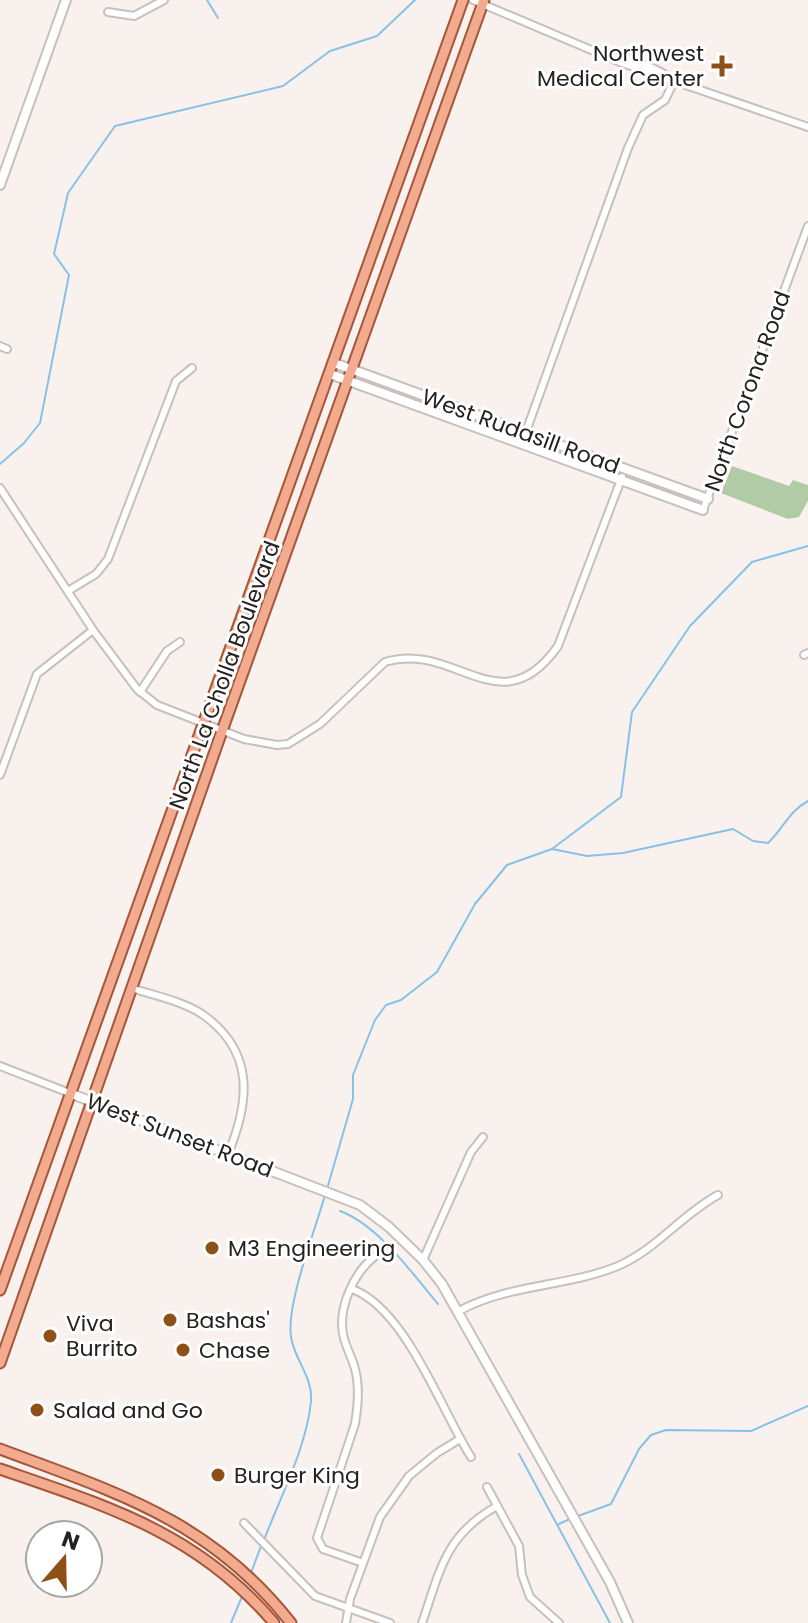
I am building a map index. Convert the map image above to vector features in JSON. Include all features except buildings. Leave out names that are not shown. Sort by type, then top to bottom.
[{"type":"main road","name":"North La Cholla Boulevard","points":[[0,1290],[463,0]]},
{"type":"main road","name":"North La Cholla Boulevard","points":[[0,1363],[222,731],[349,381],[480,1]]},
{"type":"main road","points":[[0,1449],[134,1500],[180,1524],[241,1569],[291,1623]]},
{"type":"main road","points":[[0,1469],[136,1518],[197,1553],[249,1595],[274,1623]]},
{"type":"street","points":[[0,185],[66,0]]},
{"type":"street","points":[[108,12],[134,16],[164,0]]},
{"type":"street","points":[[480,1],[623,64],[808,127]]},
{"type":"street","points":[[524,436],[640,120],[665,100],[674,81]]},
{"type":"street","name":"North Corona Road","points":[[703,510],[808,226]]},
{"type":"street","name":"West Rudasill Road","points":[[334,363],[524,436],[708,499]]},
{"type":"street","points":[[68,591],[96,574],[108,559],[176,381],[192,368]]},
{"type":"street","name":"West Rudasill Road","points":[[330,374],[703,510]]},
{"type":"street","points":[[0,488],[93,630],[140,692],[157,705],[222,731],[258,742],[288,744],[320,724],[385,662],[399,658],[414,657],[492,682],[528,678],[546,663],[558,646],[621,478]]},
{"type":"street","points":[[0,775],[37,674],[93,630]]},
{"type":"street","points":[[140,692],[155,665],[180,642]]},
{"type":"street","points":[[131,988],[200,1013],[219,1029],[236,1051],[245,1076],[244,1103],[238,1131],[228,1154]]},
{"type":"street","name":"West Sunset Road","points":[[0,1066],[360,1205],[389,1227],[423,1260],[459,1311],[610,1582],[628,1623]]},
{"type":"street","points":[[423,1260],[471,1152],[483,1137]]},
{"type":"street","points":[[459,1311],[480,1300],[603,1272],[622,1264],[666,1236],[702,1204],[718,1195]]},
{"type":"street","points":[[363,1563],[316,1546],[358,1406],[356,1371],[343,1337],[343,1311],[358,1271],[374,1257]]},
{"type":"street","points":[[352,1289],[369,1298],[411,1347],[471,1457]]},
{"type":"street","points":[[346,1623],[350,1599],[380,1517],[409,1476],[460,1439]]},
{"type":"street","points":[[487,1487],[519,1546],[522,1575],[530,1597],[559,1623]]},
{"type":"street","points":[[422,1623],[454,1541],[472,1521],[497,1506]]},
{"type":"street","points":[[244,1523],[315,1596],[390,1623]]},
{"type":"green space","points":[[732,466],[789,486],[793,480],[808,485],[808,501],[799,517],[788,519],[721,493]]},
{"type":"waterway","points":[[207,0],[218,18]]},
{"type":"waterway","points":[[0,464],[24,443],[40,423],[69,275],[54,254],[68,193],[115,126],[283,86],[330,51],[377,36],[415,0]]},
{"type":"waterway","points":[[552,849],[621,797],[632,712],[690,626],[752,562],[808,546]]},
{"type":"waterway","points":[[327,1189],[353,1099],[353,1075],[375,1020],[386,1005],[401,1000],[437,972],[475,904],[507,865],[552,849],[587,856],[623,853],[733,829],[753,841],[768,843],[796,810],[808,801]]},
{"type":"waterway","points":[[264,1540],[299,1454],[308,1418],[311,1392],[293,1345],[291,1323],[302,1267],[325,1195]]},
{"type":"waterway","points":[[340,1211],[381,1238],[438,1304]]},
{"type":"waterway","points":[[578,1516],[611,1504],[639,1449],[651,1435],[666,1430],[751,1431],[808,1406]]},
{"type":"waterway","points":[[519,1454],[610,1623]]},
{"type":"waterway","points":[[559,1524],[572,1518]]},
{"type":"waterway","points":[[251,1573],[261,1546]]},
{"type":"waterway","points":[[231,1623],[243,1594]]},
{"type":"place","name":"Northwest Medical Center","points":[[722,66]]},
{"type":"place","name":"M3 Engineering","points":[[212,1248]]},
{"type":"place","name":"Bashas'","points":[[170,1320]]},
{"type":"place","name":"Viva Burrito","points":[[50,1336]]},
{"type":"place","name":"Chase","points":[[183,1350]]},
{"type":"place","name":"Salad and Go","points":[[37,1410]]},
{"type":"place","name":"Burger King","points":[[218,1475]]}]
